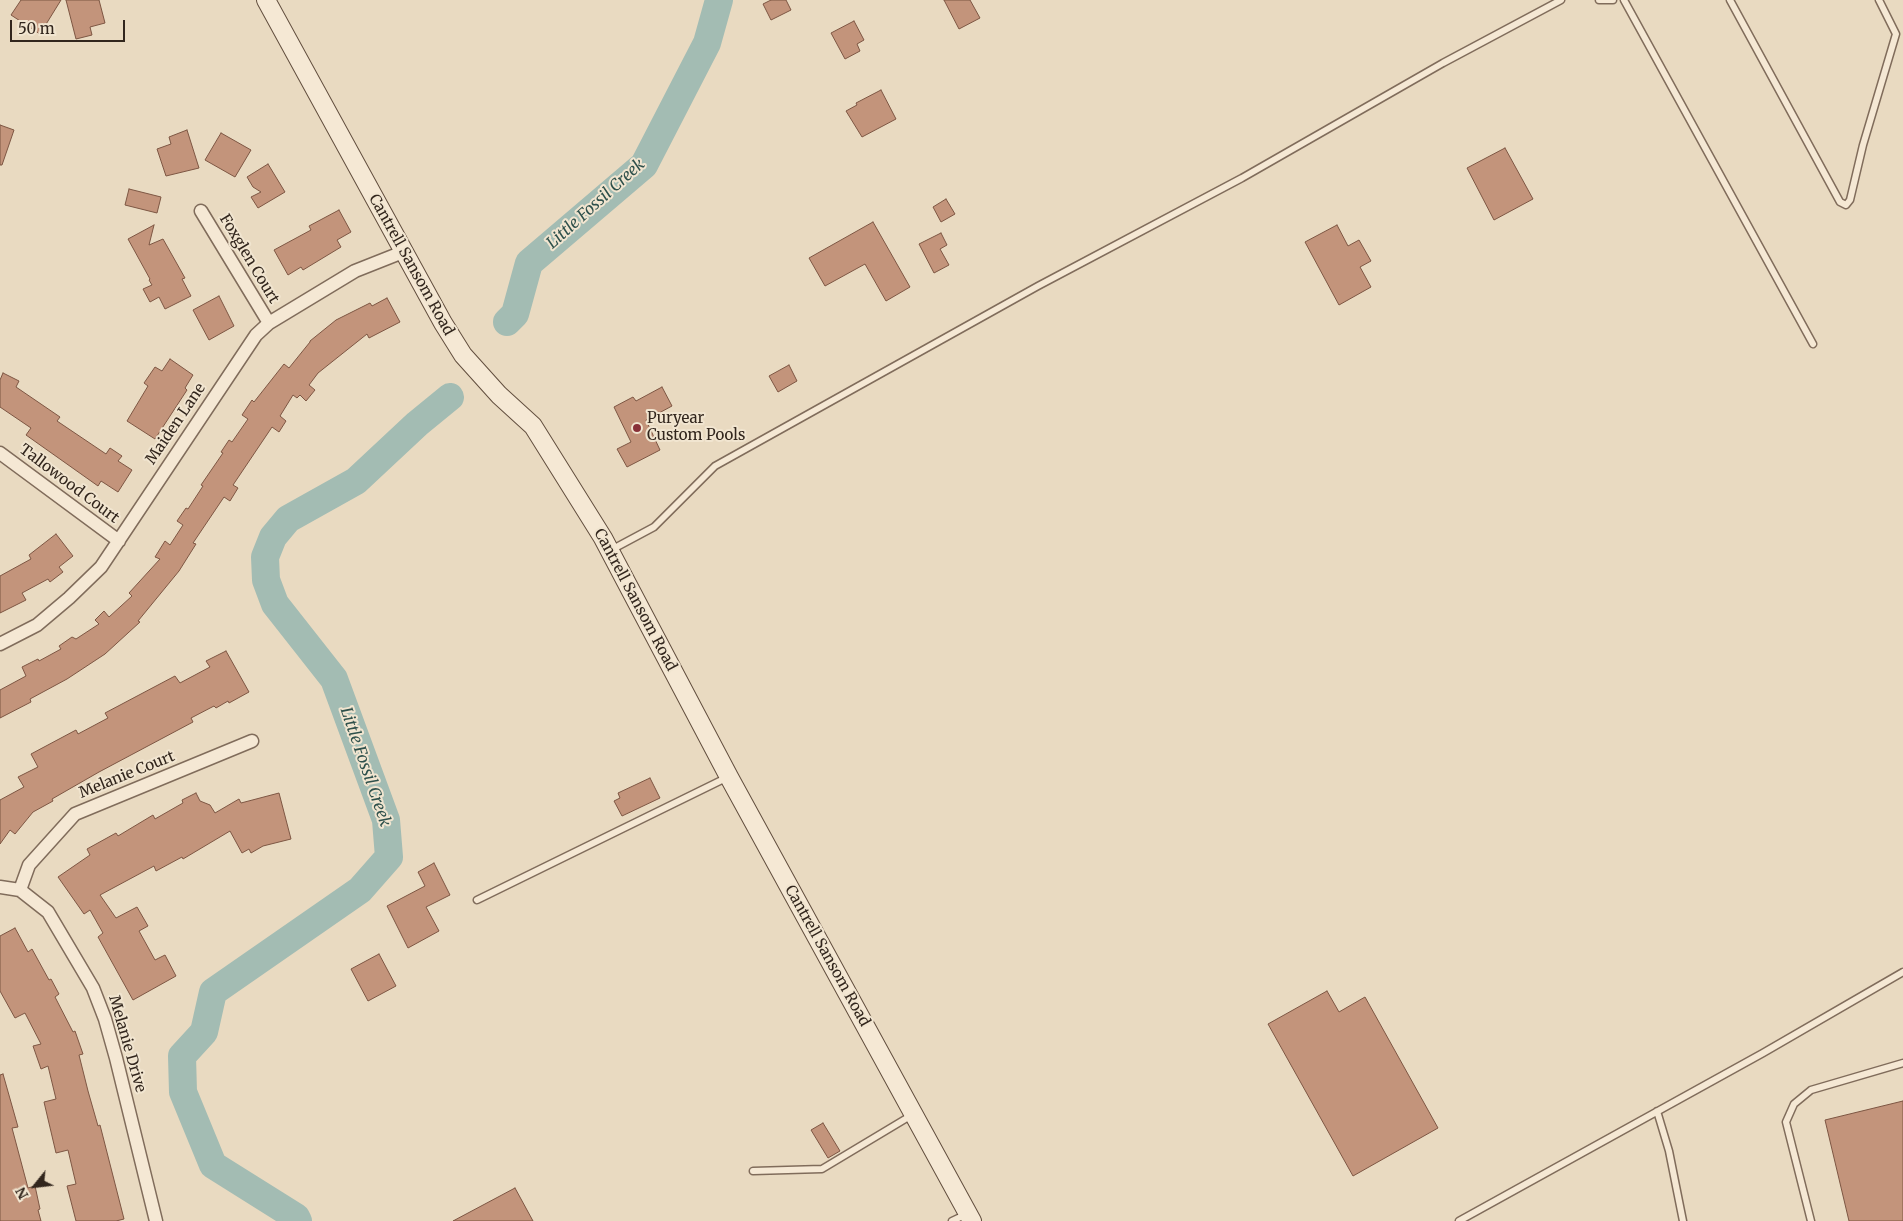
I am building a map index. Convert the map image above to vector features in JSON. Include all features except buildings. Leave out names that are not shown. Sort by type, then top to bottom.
[{"type":"main road","name":"Cantrell Sansom Road","points":[[266,0],[403,252],[463,355],[499,395],[533,426],[610,550],[729,777],[914,1115],[964,1218]]},
{"type":"street","name":"Foxglen Court","points":[[201,211],[269,323]]},
{"type":"street","name":"Maiden Lane","points":[[0,644],[37,625],[101,567],[256,335],[269,323],[355,271],[403,252]]},
{"type":"street","name":"Tallowood Court","points":[[0,453],[119,541]]},
{"type":"street","name":"Melanie Court","points":[[20,890],[29,865],[75,814],[252,741]]},
{"type":"street","name":"Melanie Drive","points":[[0,887],[20,890],[48,912],[93,988],[105,1019],[116,1058],[156,1221]]},
{"type":"lane","points":[[610,550],[654,527],[715,466],[1038,286],[1242,178],[1443,63],[1561,0]]},
{"type":"lane","points":[[1599,0],[1613,0]]},
{"type":"lane","points":[[1624,0],[1813,344]]},
{"type":"lane","points":[[1730,0],[1840,202],[1846,205],[1850,200],[1863,145],[1896,34],[1879,0]]},
{"type":"lane","points":[[478,900],[729,777]]},
{"type":"lane","points":[[1458,1221],[1903,972]]},
{"type":"lane","points":[[1811,1221],[1786,1122],[1794,1104],[1810,1090],[1903,1063]]},
{"type":"lane","points":[[1657,1111],[1669,1151],[1683,1221]]},
{"type":"lane","points":[[753,1171],[822,1169],[914,1115]]},
{"type":"waterway","name":"Little Fossil Creek","points":[[507,322],[515,314],[529,263],[644,165],[707,43],[719,0]]},
{"type":"waterway","name":"Little Fossil Creek","points":[[298,1221],[296,1217],[213,1165],[183,1092],[182,1056],[204,1032],[213,992],[360,890],[389,857],[386,820],[334,679],[275,604],[266,580],[265,557],[273,537],[288,519],[356,481],[417,424],[450,397]]},
{"type":"place","name":"Puryear Custom Pools","points":[[637,428]]}]
